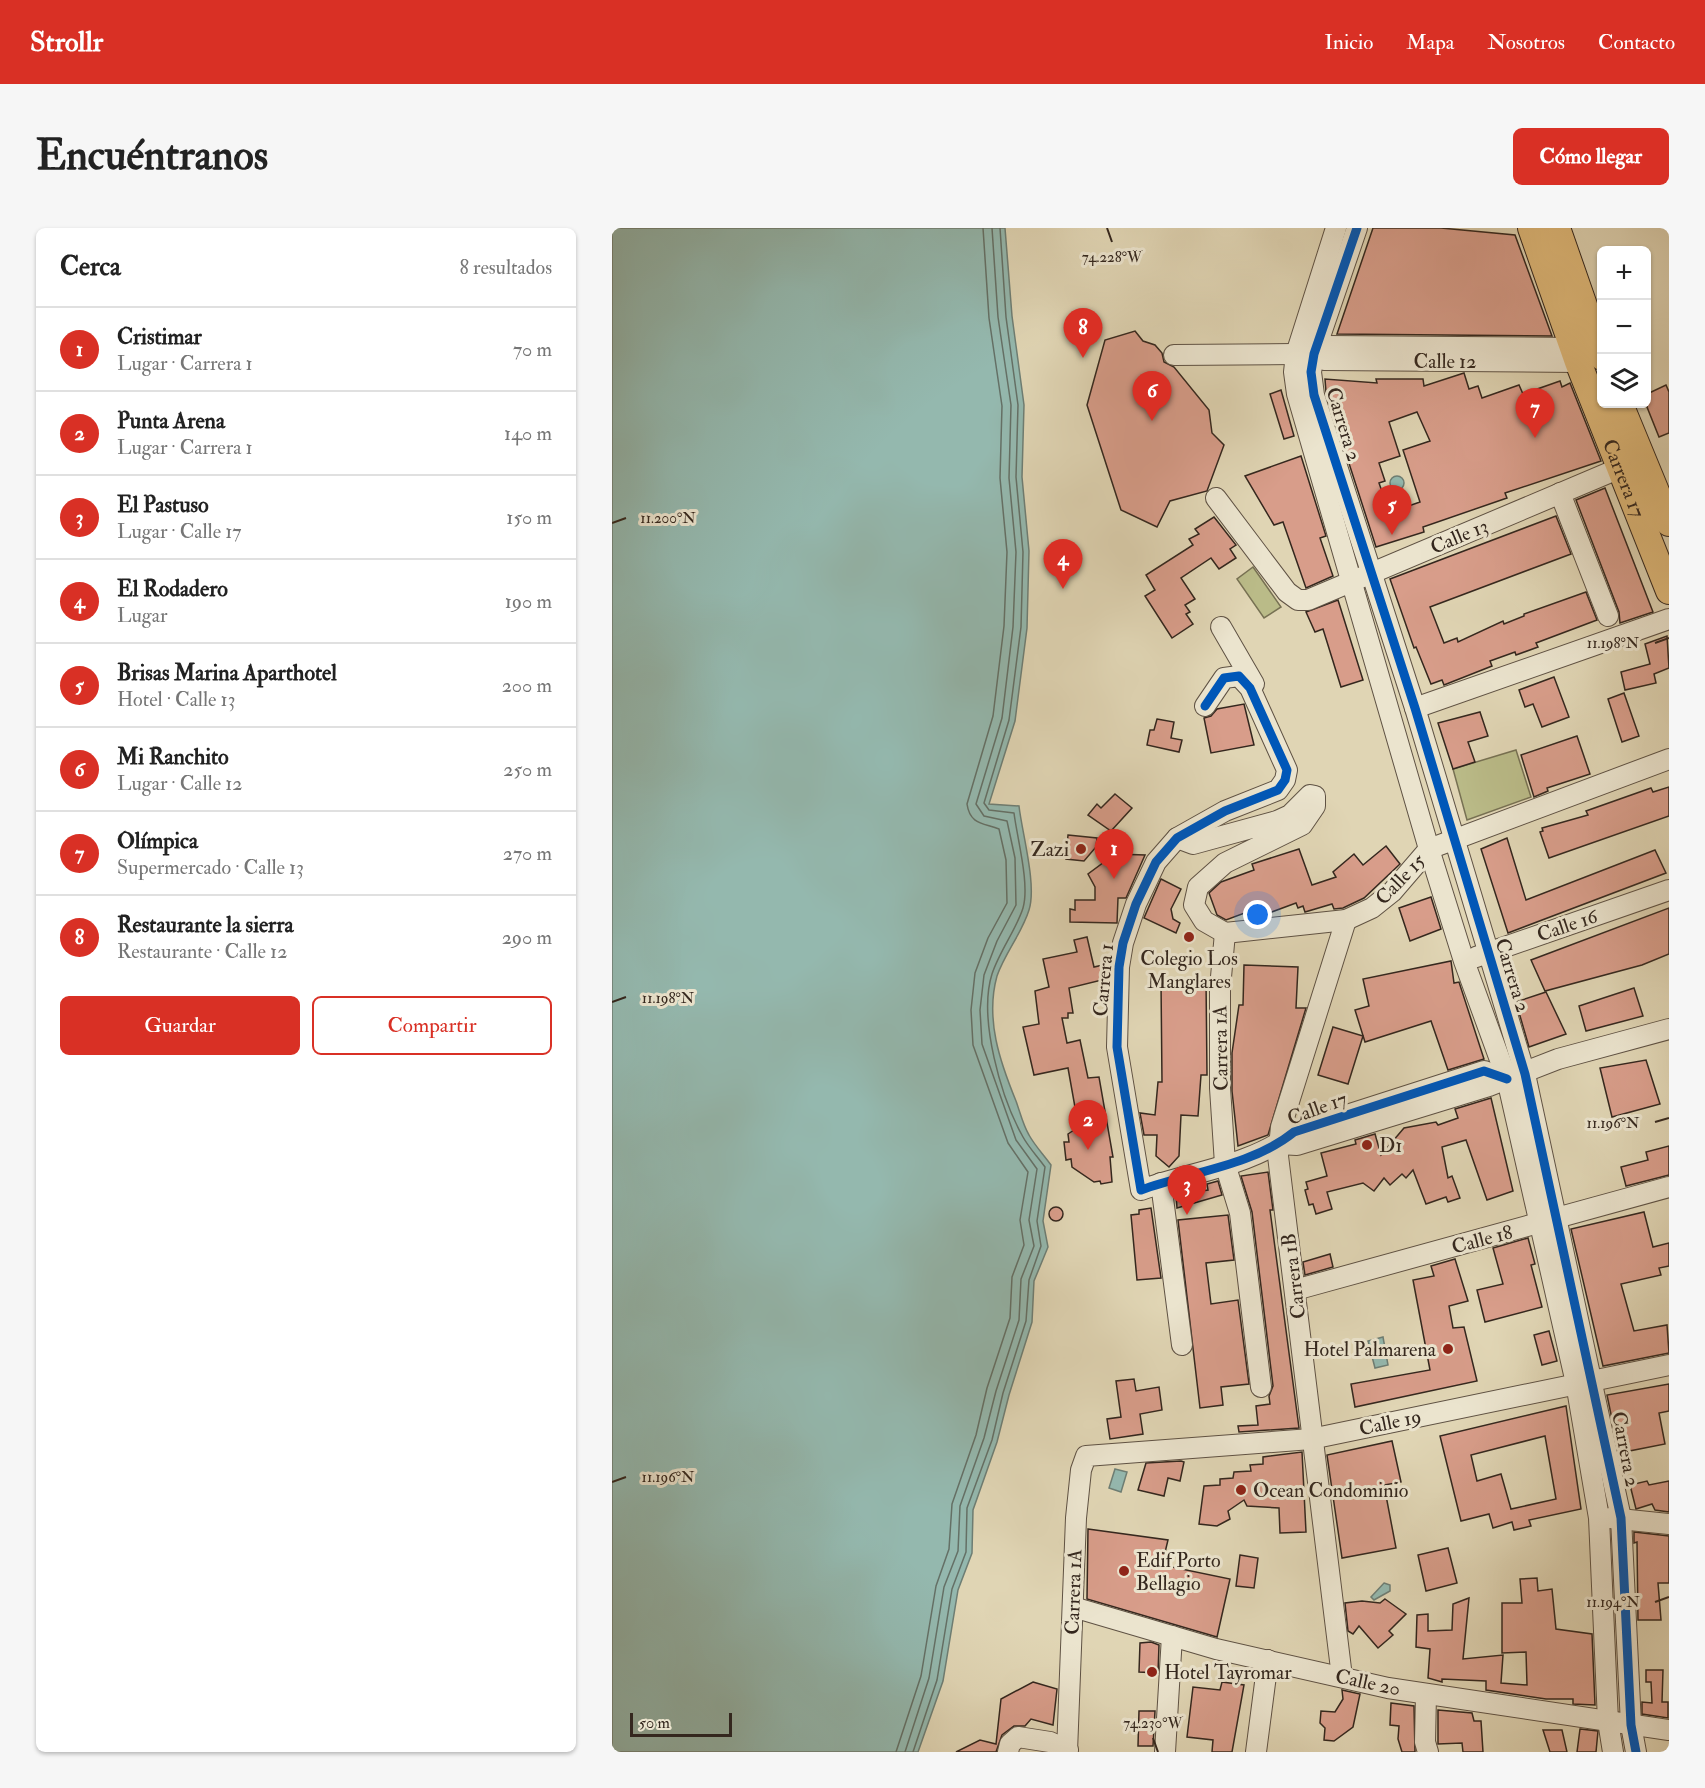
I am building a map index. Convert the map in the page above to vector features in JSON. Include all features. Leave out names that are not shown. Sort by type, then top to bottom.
[{"type":"main road","name":"Carrera 17","points":[[1531,228],[1584,356],[1620,468],[1669,591]]},
{"type":"main road","name":"Carrera 17","points":[[1557,228],[1584,356]]},
{"type":"main road","name":"Carrera 17","points":[[1622,408],[1669,523]]},
{"type":"street","name":"Carrera 2","points":[[1336,228],[1305,354],[1311,372],[1314,395],[1415,708],[1487,953],[1585,1382],[1621,1518],[1631,1725],[1636,1752]]},
{"type":"street","name":"Carrera 2","points":[[1357,228],[1305,354],[1294,372],[1297,394],[1429,849],[1464,961],[1516,1077]]},
{"type":"street","name":"Calle 12","points":[[1174,355],[1305,354],[1326,346],[1584,356]]},
{"type":"street","name":"Calle 13","points":[[1216,498],[1269,570],[1298,600],[1308,600],[1620,468]]},
{"type":"street","points":[[1560,493],[1608,616]]},
{"type":"street","points":[[1415,708],[1669,618]]},
{"type":"street","points":[[1221,627],[1254,685],[1269,729]]},
{"type":"street","points":[[1205,706],[1224,678],[1239,676],[1250,688],[1269,729]]},
{"type":"street","name":"Carrera 1","points":[[1141,1190],[1117,1047],[1119,967],[1122,943],[1136,904],[1156,862],[1177,838],[1225,812],[1278,790],[1285,780],[1287,770],[1269,729]]},
{"type":"street","name":"Calle 15","points":[[1225,933],[1346,920],[1372,908],[1392,892],[1429,849],[1669,759]]},
{"type":"street","points":[[1177,838],[1193,844],[1277,822],[1290,815],[1306,798],[1311,795],[1315,796],[1315,806],[1302,825],[1225,863],[1198,887],[1194,905],[1204,921],[1225,933]]},
{"type":"street","name":"Calle 16","points":[[1464,961],[1669,890]]},
{"type":"street","name":"Carrera 1B","points":[[1342,1677],[1278,1156],[1281,1126],[1346,920]]},
{"type":"street","name":"Carrera 1A","points":[[1225,933],[1220,999],[1220,1088],[1226,1164],[1240,1213],[1261,1387]]},
{"type":"street","name":"Calle 17","points":[[1141,1190],[1161,1182],[1226,1164],[1279,1144],[1297,1146],[1408,1103],[1516,1077],[1558,1059],[1669,1029]]},
{"type":"street","points":[[1161,1182],[1182,1345]]},
{"type":"street","name":"Calle 18","points":[[1295,1290],[1669,1187]]},
{"type":"street","name":"Calle 19","points":[[1108,1453],[1311,1439],[1669,1365]]},
{"type":"street","name":"Carrera 2","points":[[1585,1382],[1599,1518],[1608,1721],[1613,1752]]},
{"type":"street","name":"Carrera 1A","points":[[1068,1751],[1081,1470],[1086,1456],[1108,1453]]},
{"type":"street","points":[[1599,1518],[1621,1518],[1669,1524]]},
{"type":"street","name":"Calle 20","points":[[1073,1607],[1172,1636],[1342,1677],[1426,1694],[1669,1730]]},
{"type":"street","points":[[1165,1752],[1172,1636]]},
{"type":"street","points":[[1256,1752],[1268,1660]]},
{"type":"street","points":[[1426,1694],[1425,1742],[1428,1752]]},
{"type":"street","points":[[1008,1752],[1010,1744],[1018,1737],[1050,1742],[1068,1751]]},
{"type":"green space","points":[[1253,567],[1281,607],[1264,618],[1237,579]]},
{"type":"green space","points":[[1516,750],[1531,797],[1467,820],[1453,769]]},
{"type":"water","points":[[612,228],[1005,228],[1012,316],[1024,405],[1022,477],[1029,551],[1027,628],[1015,721],[989,804],[1019,806],[1028,859],[1031,899],[1026,918],[997,976],[993,1008],[1000,1056],[1023,1123],[1031,1139],[1051,1165],[1043,1221],[1048,1247],[1034,1281],[1032,1322],[997,1442],[973,1510],[972,1553],[958,1590],[943,1681],[918,1752],[612,1752]]},
{"type":"water","points":[[1394,476],[1400,476],[1404,483],[1400,490],[1394,490],[1390,486],[1390,480]]},
{"type":"water","points":[[1383,1337],[1388,1365],[1375,1368],[1368,1341]]},
{"type":"water","points":[[1115,1469],[1127,1472],[1121,1492],[1109,1488]]},
{"type":"water","points":[[1384,1583],[1390,1585],[1390,1591],[1374,1600],[1371,1597]]},
{"type":"building","points":[[1373,228],[1441,228],[1515,235],[1552,336],[1337,334]]},
{"type":"building","points":[[1135,331],[1143,341],[1155,345],[1162,353],[1164,362],[1174,367],[1209,410],[1212,433],[1224,445],[1207,491],[1170,501],[1157,527],[1121,510],[1087,405],[1105,340]]},
{"type":"building","points":[[1464,373],[1469,389],[1478,386],[1482,398],[1519,385],[1523,394],[1560,381],[1562,387],[1570,383],[1601,461],[1505,493],[1507,498],[1423,527],[1424,532],[1376,547],[1326,392],[1325,379],[1377,383],[1376,379],[1423,379],[1424,386]],"holes":[[[1417,412],[1430,441],[1403,450],[1420,502],[1400,509],[1386,503],[1379,483],[1385,481],[1379,463],[1400,456],[1389,422]]]},
{"type":"building","points":[[1666,385],[1669,392],[1669,433],[1659,437],[1647,408],[1651,408],[1651,392]]},
{"type":"building","points":[[1281,390],[1294,436],[1284,439],[1270,394]]},
{"type":"building","points":[[1301,456],[1326,536],[1320,538],[1333,576],[1306,588],[1283,522],[1274,525],[1245,476]]},
{"type":"building","points":[[1605,488],[1653,612],[1620,623],[1619,612],[1576,500]]},
{"type":"building","points":[[1556,516],[1571,554],[1430,607],[1444,643],[1457,638],[1458,642],[1503,621],[1504,624],[1524,614],[1586,592],[1597,620],[1536,643],[1538,647],[1490,661],[1492,666],[1444,685],[1442,680],[1431,684],[1416,647],[1414,648],[1390,579]]},
{"type":"building","points":[[1214,517],[1236,545],[1230,549],[1236,558],[1219,569],[1211,558],[1181,578],[1195,599],[1185,605],[1190,612],[1186,614],[1193,624],[1172,638],[1145,596],[1155,590],[1146,575],[1193,545],[1189,539],[1199,534],[1195,529]]},
{"type":"building","points":[[1338,600],[1363,680],[1341,687],[1323,629],[1315,632],[1306,612]]},
{"type":"building","points":[[1667,636],[1669,668],[1654,674],[1656,683],[1625,690],[1621,672],[1650,664],[1645,644]]},
{"type":"building","points":[[1554,677],[1569,717],[1542,727],[1533,704],[1525,707],[1519,690]]},
{"type":"building","points":[[1624,693],[1639,736],[1622,742],[1608,699]]},
{"type":"building","points":[[1244,704],[1254,745],[1211,753],[1204,718],[1211,716],[1217,709]]},
{"type":"building","points":[[1480,712],[1488,736],[1468,742],[1475,762],[1453,769],[1438,723]]},
{"type":"building","points":[[1157,719],[1174,722],[1171,738],[1182,740],[1179,752],[1147,745],[1150,730],[1154,730]]},
{"type":"building","points":[[1577,736],[1590,774],[1547,788],[1548,791],[1534,797],[1521,755]]},
{"type":"building","points":[[1669,787],[1669,816],[1549,858],[1540,832],[1543,831],[1542,828],[1588,815],[1586,811],[1651,788],[1653,792]]},
{"type":"building","points":[[1115,794],[1132,808],[1111,831],[1088,815],[1097,804],[1101,808]]},
{"type":"building","name":"Zazi","points":[[1068,835],[1097,838],[1096,847],[1084,861],[1066,859]]},
{"type":"building","points":[[1507,838],[1526,900],[1655,850],[1666,873],[1508,933],[1481,849]]},
{"type":"building","points":[[1386,846],[1400,864],[1364,898],[1343,908],[1334,909],[1332,904],[1305,912],[1303,906],[1298,908],[1296,903],[1269,913],[1266,905],[1226,920],[1217,915],[1209,893],[1221,882],[1254,870],[1252,864],[1299,849],[1312,885],[1336,877],[1333,872],[1354,854],[1363,865]]},
{"type":"building","points":[[1115,854],[1145,855],[1126,898],[1118,898],[1117,923],[1070,922],[1070,909],[1075,910],[1075,900],[1095,900],[1095,887],[1088,874]]},
{"type":"building","points":[[1161,879],[1181,889],[1171,909],[1173,919],[1180,923],[1176,933],[1144,918]]},
{"type":"building","points":[[1431,897],[1441,929],[1410,941],[1399,908]]},
{"type":"building","points":[[1669,908],[1669,954],[1642,965],[1545,991],[1531,960]]},
{"type":"building","points":[[1087,937],[1094,967],[1103,965],[1106,979],[1069,988],[1073,1013],[1068,1013],[1068,1018],[1062,1018],[1067,1043],[1080,1040],[1088,1078],[1099,1077],[1113,1157],[1110,1157],[1112,1182],[1101,1184],[1100,1181],[1094,1182],[1072,1167],[1071,1159],[1066,1160],[1064,1142],[1069,1142],[1068,1134],[1074,1130],[1073,1125],[1078,1124],[1068,1068],[1034,1075],[1023,1027],[1039,1024],[1035,991],[1049,987],[1043,959],[1077,952],[1074,940]]},
{"type":"building","points":[[1451,961],[1454,983],[1459,982],[1484,1059],[1448,1070],[1431,1021],[1365,1042],[1355,1010],[1369,1006],[1363,979]]},
{"type":"building","points":[[1244,965],[1298,967],[1296,1008],[1306,1008],[1268,1135],[1238,1146],[1232,1091],[1232,1053],[1239,1005],[1243,1005]]},
{"type":"building","points":[[1206,979],[1207,1075],[1201,1075],[1198,1116],[1181,1115],[1179,1156],[1169,1167],[1156,1156],[1157,1135],[1144,1135],[1140,1113],[1155,1115],[1158,1082],[1162,1082],[1161,982]]},
{"type":"building","points":[[1634,988],[1643,1016],[1586,1031],[1579,1006]]},
{"type":"building","points":[[1546,992],[1566,1034],[1529,1047],[1516,1002]]},
{"type":"building","points":[[1333,1027],[1363,1036],[1348,1084],[1318,1075]]},
{"type":"building","points":[[1646,1060],[1660,1104],[1612,1117],[1600,1068]]},
{"type":"building","points":[[1491,1098],[1513,1191],[1487,1200],[1466,1140],[1442,1147],[1448,1178],[1452,1176],[1460,1198],[1448,1202],[1446,1197],[1426,1204],[1413,1170],[1406,1178],[1402,1174],[1390,1185],[1384,1178],[1374,1191],[1363,1183],[1327,1192],[1332,1209],[1316,1214],[1313,1204],[1309,1205],[1305,1190],[1308,1189],[1306,1182],[1327,1176],[1321,1153],[1356,1144],[1355,1140],[1375,1134],[1381,1155],[1404,1128],[1436,1122],[1438,1125],[1458,1118],[1455,1109]]},
{"type":"building","points":[[1669,1146],[1669,1175],[1626,1186],[1621,1167],[1648,1160],[1646,1152]]},
{"type":"building","points":[[1268,1172],[1273,1210],[1270,1210],[1299,1428],[1239,1432],[1238,1426],[1258,1425],[1256,1406],[1270,1404],[1269,1396],[1273,1386],[1252,1212],[1241,1176]]},
{"type":"building","points":[[1218,1181],[1222,1195],[1177,1208],[1176,1194],[1208,1190],[1207,1184]]},
{"type":"building","points":[[1053,1207],[1059,1207],[1063,1214],[1059,1221],[1053,1221],[1049,1217],[1049,1211]]},
{"type":"building","points":[[1151,1208],[1161,1278],[1137,1280],[1131,1215],[1139,1214],[1139,1210]]},
{"type":"building","points":[[1644,1212],[1653,1247],[1669,1243],[1669,1266],[1659,1268],[1661,1275],[1621,1284],[1634,1331],[1667,1325],[1669,1353],[1603,1366],[1571,1229]]},
{"type":"building","points":[[1228,1215],[1234,1260],[1206,1263],[1211,1304],[1238,1300],[1249,1384],[1221,1387],[1223,1405],[1200,1408],[1178,1220]]},
{"type":"building","points":[[1528,1238],[1535,1264],[1531,1265],[1542,1307],[1485,1322],[1477,1290],[1503,1284],[1493,1248]]},
{"type":"building","points":[[1330,1254],[1333,1267],[1305,1275],[1303,1262]]},
{"type":"building","name":"Hotel Palmarena","points":[[1455,1259],[1468,1301],[1449,1306],[1453,1328],[1464,1327],[1477,1381],[1355,1407],[1351,1384],[1430,1370],[1413,1280],[1434,1276],[1431,1266]]},
{"type":"building","points":[[1549,1331],[1557,1361],[1542,1365],[1534,1335]]},
{"type":"building","points":[[1134,1379],[1136,1391],[1159,1387],[1162,1410],[1140,1414],[1143,1434],[1110,1439],[1107,1419],[1121,1417],[1116,1381]]},
{"type":"building","points":[[1669,1384],[1669,1411],[1659,1413],[1665,1444],[1619,1453],[1607,1395]]},
{"type":"building","points":[[1566,1406],[1581,1509],[1529,1520],[1531,1526],[1514,1530],[1512,1522],[1493,1528],[1489,1514],[1461,1521],[1440,1436]],"holes":[[[1545,1436],[1556,1499],[1511,1509],[1501,1474],[1477,1481],[1471,1455]]]},
{"type":"building","points":[[1392,1441],[1401,1482],[1384,1485],[1396,1548],[1342,1558],[1327,1455]]},
{"type":"building","points":[[1302,1452],[1306,1532],[1280,1533],[1279,1508],[1247,1506],[1244,1500],[1228,1511],[1230,1519],[1217,1526],[1199,1524],[1204,1486],[1220,1485],[1220,1479],[1233,1478],[1234,1472],[1251,1471],[1250,1465],[1263,1464],[1263,1457]]},
{"type":"building","points":[[1184,1462],[1180,1481],[1168,1478],[1164,1496],[1138,1490],[1146,1463]]},
{"type":"building","points":[[1647,1481],[1649,1485],[1669,1481],[1669,1512],[1655,1510],[1652,1504],[1636,1509],[1630,1485]]},
{"type":"building","points":[[1088,1529],[1168,1540],[1162,1565],[1230,1579],[1217,1637],[1087,1599]]},
{"type":"building","points":[[1634,1532],[1669,1536],[1669,1583],[1658,1583],[1661,1620],[1638,1620],[1637,1542],[1634,1543]]},
{"type":"building","points":[[1448,1548],[1457,1583],[1426,1591],[1418,1555]]},
{"type":"building","points":[[1240,1555],[1258,1558],[1254,1588],[1236,1586]]},
{"type":"building","points":[[1537,1578],[1538,1591],[1552,1589],[1556,1629],[1592,1634],[1595,1705],[1573,1704],[1573,1699],[1546,1699],[1486,1690],[1486,1681],[1442,1679],[1442,1682],[1428,1678],[1430,1649],[1416,1647],[1417,1615],[1428,1614],[1428,1631],[1452,1630],[1453,1604],[1469,1598],[1463,1659],[1503,1655],[1501,1683],[1527,1685],[1526,1652],[1502,1653],[1502,1603],[1522,1603],[1520,1579]]},
{"type":"building","points":[[1385,1599],[1406,1614],[1389,1631],[1393,1635],[1378,1648],[1359,1626],[1353,1634],[1348,1631],[1345,1603],[1362,1601],[1380,1603]]},
{"type":"building","points":[[1151,1642],[1159,1645],[1158,1673],[1139,1672],[1140,1643]]},
{"type":"building","points":[[1646,1670],[1663,1670],[1662,1702],[1668,1702],[1668,1718],[1642,1714],[1642,1702],[1652,1703],[1651,1682],[1646,1682]]},
{"type":"building","points":[[1033,1682],[1057,1689],[1053,1725],[1031,1719],[1025,1726],[1014,1726],[1002,1735],[996,1752],[956,1752],[980,1740],[996,1744],[1001,1699]]},
{"type":"building","points":[[1222,1682],[1244,1685],[1232,1752],[1212,1752],[1213,1740],[1187,1737],[1193,1687],[1220,1690]]},
{"type":"building","points":[[1342,1690],[1360,1694],[1353,1727],[1334,1741],[1324,1740],[1325,1728],[1320,1723],[1321,1711],[1335,1712],[1343,1699]]},
{"type":"building","points":[[1391,1703],[1414,1706],[1415,1752],[1402,1752],[1398,1739],[1399,1726],[1390,1725]]},
{"type":"building","points":[[1438,1710],[1472,1713],[1474,1721],[1481,1721],[1483,1752],[1463,1752],[1462,1743],[1438,1744]]},
{"type":"building","points":[[1139,1711],[1155,1711],[1153,1746],[1138,1746]]},
{"type":"building","points":[[1580,1729],[1598,1731],[1596,1752],[1577,1752]]},
{"type":"building","points":[[1543,1730],[1562,1730],[1567,1752],[1550,1752]]},
{"type":"cycle path","points":[[1357,228],[1314,354],[1311,372],[1314,395],[1415,708],[1525,1074],[1621,1518],[1631,1725],[1636,1752]]},
{"type":"cycle path","points":[[1205,706],[1224,678],[1239,676],[1250,688],[1287,770],[1285,780],[1278,790],[1225,811],[1177,838],[1156,862],[1136,904],[1123,943],[1119,967],[1117,1047],[1141,1190],[1240,1161],[1277,1144],[1294,1132],[1484,1071],[1507,1079]]},
{"type":"place","name":"Restaurante la sierra","points":[[1083,358]]},
{"type":"place","name":"Mi Ranchito","points":[[1152,421]]},
{"type":"place","name":"Olímpica","points":[[1535,438]]},
{"type":"place","name":"Brisas Marina Aparthotel","points":[[1392,535]]},
{"type":"place","name":"El Rodadero","points":[[1063,589]]},
{"type":"place","name":"Zazi","points":[[1081,849]]},
{"type":"place","name":"Cristimar","points":[[1114,879]]},
{"type":"place","name":"Colegio Los Manglares","points":[[1189,937]]},
{"type":"place","name":"D1","points":[[1367,1145]]},
{"type":"place","name":"Punta Arena","points":[[1088,1150]]},
{"type":"place","name":"El Pastuso","points":[[1187,1215]]},
{"type":"place","name":"Hotel Palmarena","points":[[1448,1349]]},
{"type":"place","name":"Ocean Condominio","points":[[1241,1490]]},
{"type":"place","name":"Edif Porto Bellagio","points":[[1124,1571]]},
{"type":"place","name":"Hotel Tayromar","points":[[1152,1672]]}]
